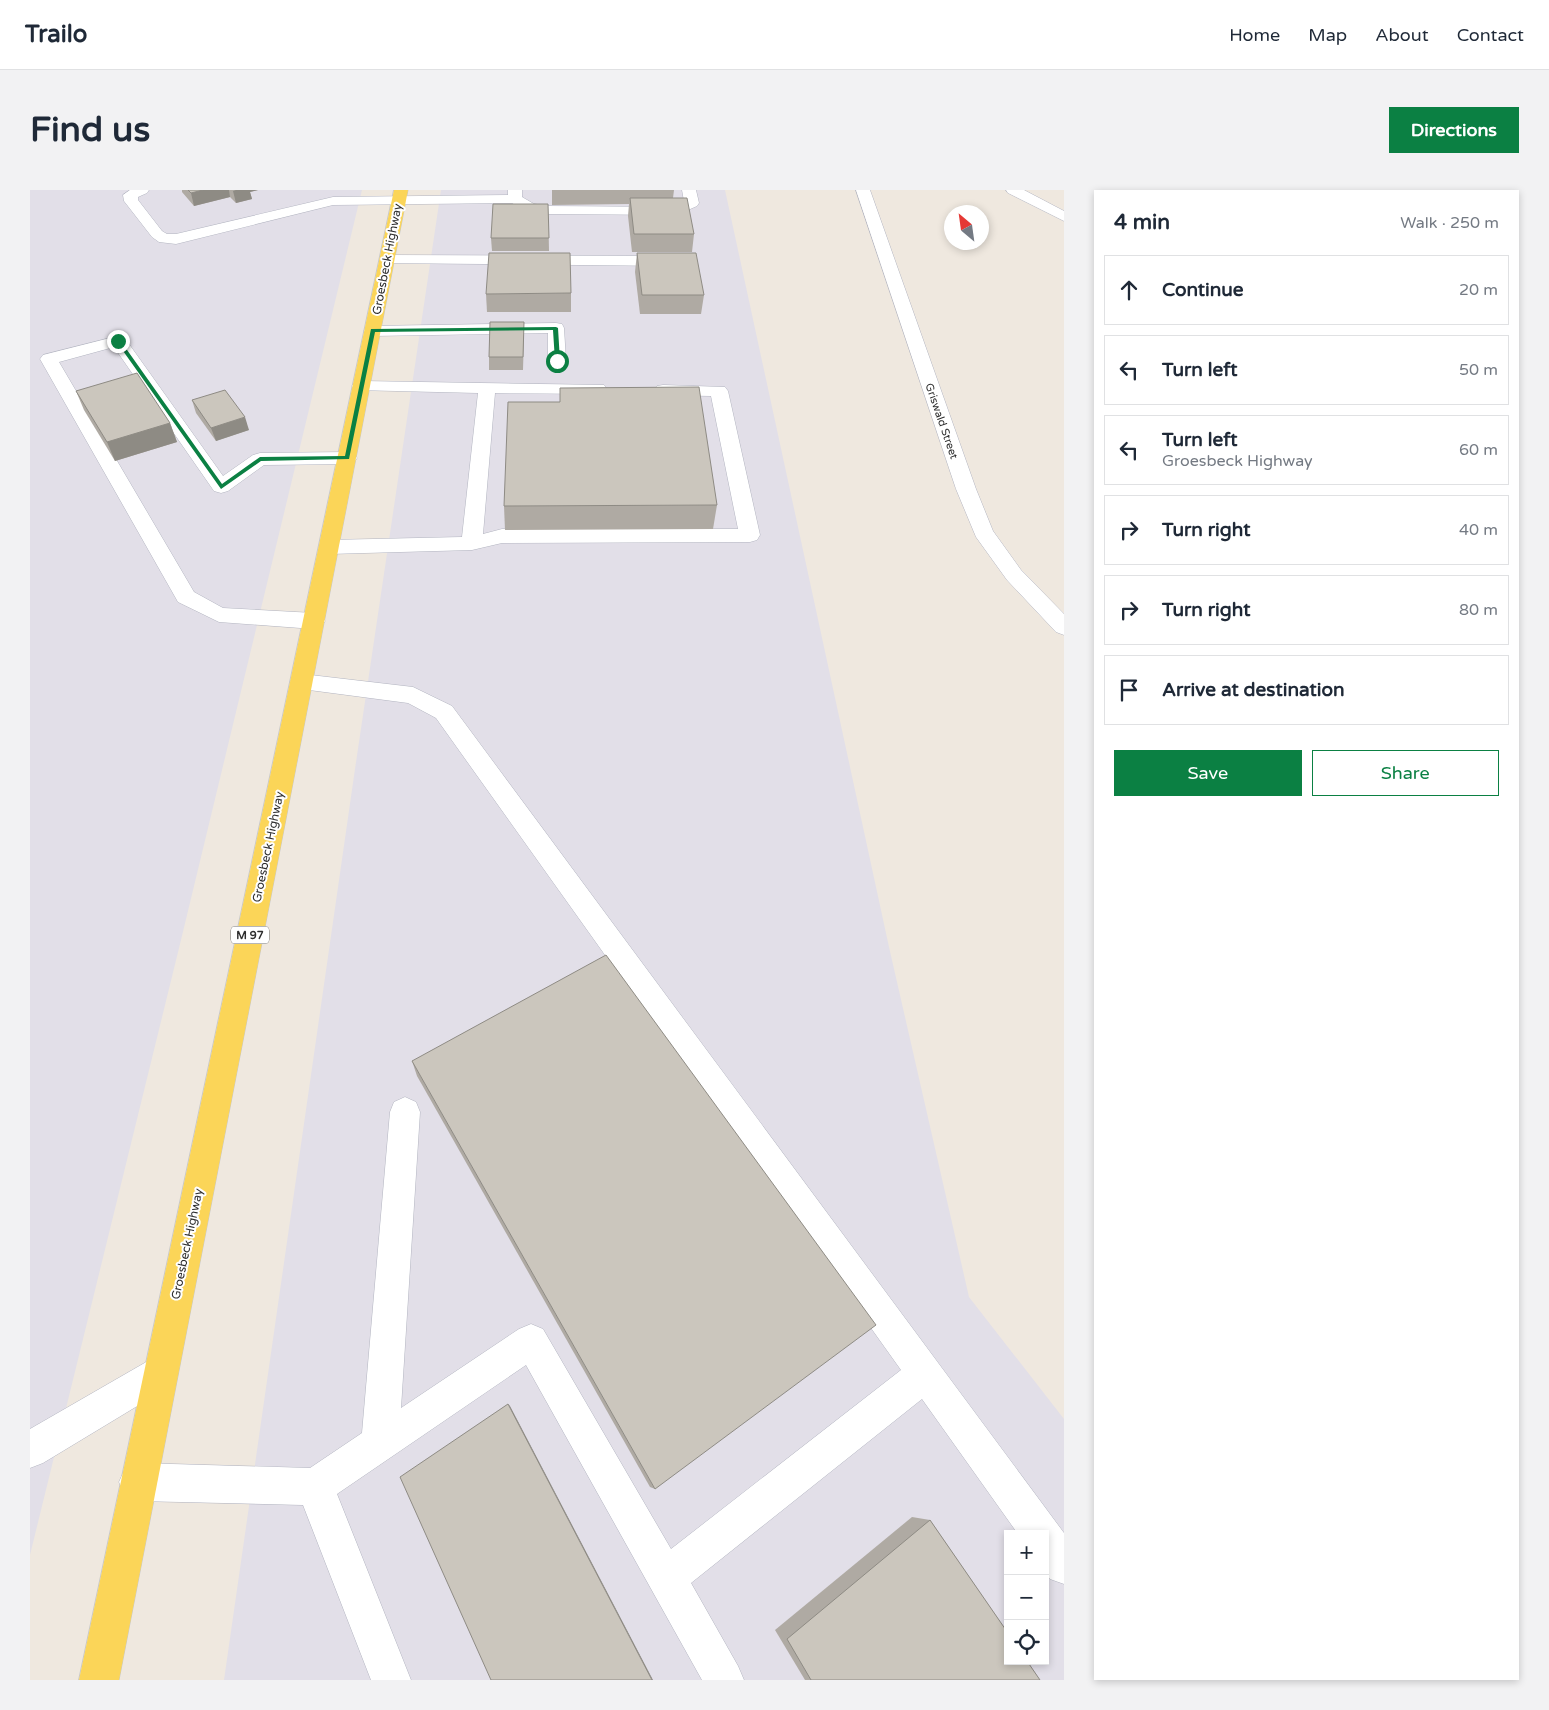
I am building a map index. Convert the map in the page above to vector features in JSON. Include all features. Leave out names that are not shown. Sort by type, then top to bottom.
[{"type":"main road","name":"Groesbeck Highway","points":[[99,1680],[400,195]]},
{"type":"street","points":[[142,190],[130,195],[131,201],[157,234],[164,239],[176,239],[318,197],[333,201],[400,195],[515,194],[530,208],[547,210],[677,211],[692,203],[689,190]]},
{"type":"street","name":"Griswald Street","points":[[863,190],[966,489],[983,532],[1014,575],[1064,627]]},
{"type":"street","points":[[1013,190],[1064,217]]},
{"type":"street","points":[[386,260],[678,261]]},
{"type":"street","points":[[372,330],[556,328],[557,361]]},
{"type":"street","points":[[314,621],[219,615],[186,597],[48,359],[118,341],[221,487],[260,459],[347,458]]},
{"type":"street","points":[[361,386],[620,390]]},
{"type":"street","points":[[472,543],[487,388]]},
{"type":"street","points":[[329,547],[472,543],[502,536],[750,535],[719,391],[650,390]]},
{"type":"street","points":[[302,682],[413,695],[444,712],[1038,1530]]},
{"type":"street","points":[[380,1442],[405,1112]]},
{"type":"street","points":[[138,1482],[315,1487],[531,1341],[724,1680]]},
{"type":"street","points":[[30,1450],[160,1373]]},
{"type":"street","points":[[666,1578],[925,1374]]},
{"type":"street","points":[[315,1487],[391,1680]]},
{"type":"street","points":[[1049,1544],[1064,1565]]},
{"type":"shaded area","points":[[30,190],[362,190],[30,1555]]},
{"type":"shaded area","points":[[441,190],[725,190],[889,947],[969,1297],[1064,1419],[1064,1680],[224,1680],[355,769]]},
{"type":"building","points":[[188,190],[203,190],[191,193]]},
{"type":"building","points":[[630,198],[687,198],[694,234],[634,234]]},
{"type":"building","points":[[493,204],[548,204],[549,238],[491,238]]},
{"type":"building","points":[[489,253],[570,253],[571,293],[486,294]]},
{"type":"building","points":[[637,253],[696,253],[704,295],[642,295]]},
{"type":"building","points":[[490,322],[524,322],[523,357],[489,357]]},
{"type":"building","points":[[137,373],[170,423],[107,442],[76,391]]},
{"type":"building","points":[[699,387],[717,505],[504,506],[508,402],[560,402],[560,388]]},
{"type":"building","points":[[225,390],[245,417],[211,428],[192,400]]},
{"type":"building","points":[[606,955],[876,1325],[655,1489],[412,1061]]},
{"type":"building","points":[[508,1404],[652,1680],[491,1680],[400,1477]]},
{"type":"building","points":[[930,1520],[1004,1627],[1004,1665],[1030,1665],[1040,1680],[811,1680],[787,1639]]},
{"type":"route","points":[[118,341],[221,487],[260,459],[347,458],[372,330],[556,328],[557,361]]}]
